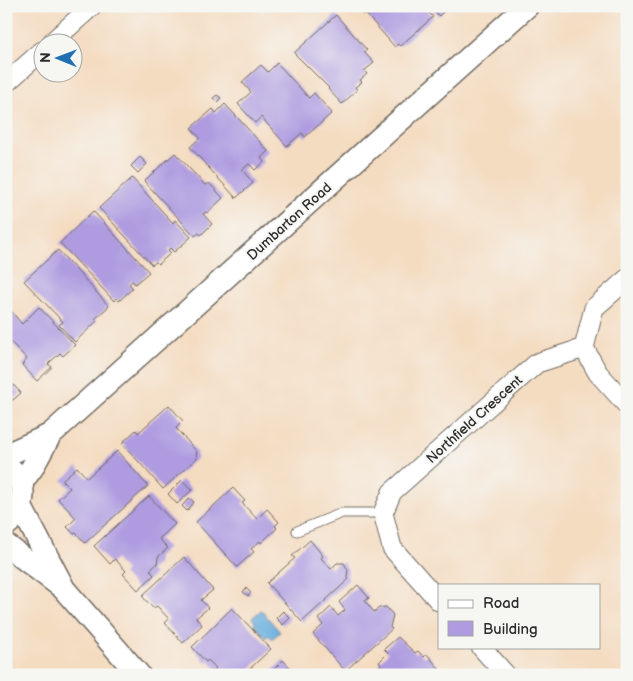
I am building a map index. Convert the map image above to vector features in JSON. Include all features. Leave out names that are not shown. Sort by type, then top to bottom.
[{"type":"street","points":[[63,32],[92,6]]},
{"type":"street","name":"Dumbarton Road","points":[[6,455],[50,435],[527,6]]},
{"type":"street","points":[[6,83],[32,60]]},
{"type":"street","points":[[627,279],[594,308],[584,348],[598,373],[627,405]]},
{"type":"street","name":"Northfield Crescent","points":[[383,513],[392,492],[537,363],[584,348]]},
{"type":"street","name":"Dumbarton Road","points":[[21,483],[32,468],[50,435]]},
{"type":"street","points":[[6,466],[17,475],[21,483],[23,495],[22,507],[16,517],[6,525]]},
{"type":"street","points":[[22,507],[63,588]]},
{"type":"street","points":[[383,513],[392,548],[438,600]]},
{"type":"street","points":[[6,545],[63,588],[139,675]]},
{"type":"street","points":[[482,648],[506,675]]},
{"type":"lane","points":[[297,531],[342,513],[383,513]]},
{"type":"water","points":[[261,610],[280,632],[272,639],[269,635],[266,638],[254,624],[255,622],[252,618]]},
{"type":"building","points":[[355,6],[423,6],[433,17],[400,46],[398,44],[395,47],[365,13],[363,15]]},
{"type":"building","points":[[430,6],[449,6],[439,16]]},
{"type":"building","points":[[336,15],[367,50],[364,52],[374,63],[364,71],[367,74],[360,80],[362,82],[355,87],[357,90],[342,104],[294,53]]},
{"type":"building","points":[[277,63],[309,98],[314,93],[332,113],[305,137],[302,133],[287,146],[261,117],[255,123],[238,104],[251,92],[242,82],[261,65],[268,72]]},
{"type":"building","points":[[217,95],[221,98],[217,102],[213,98]]},
{"type":"building","points":[[225,104],[268,151],[261,158],[264,162],[255,170],[249,164],[242,170],[253,183],[236,198],[190,147],[200,138],[191,128],[213,109],[216,113]]},
{"type":"building","points":[[175,153],[205,185],[209,183],[223,198],[207,213],[203,214],[212,224],[201,235],[199,233],[195,236],[144,181]]},
{"type":"building","points":[[140,157],[147,164],[138,173],[131,166]]},
{"type":"building","points":[[132,178],[173,223],[175,220],[191,237],[174,252],[170,248],[168,250],[171,253],[158,264],[156,262],[152,265],[99,208]]},
{"type":"building","points":[[93,211],[149,272],[135,284],[132,281],[129,284],[133,288],[119,301],[116,298],[114,301],[60,243]]},
{"type":"building","points":[[58,250],[109,306],[95,319],[97,321],[75,342],[59,325],[63,322],[24,281]]},
{"type":"building","points":[[39,307],[75,345],[63,356],[60,353],[48,364],[52,367],[37,381],[22,365],[27,359],[6,337],[6,316],[11,311],[22,324]]},
{"type":"building","points":[[6,377],[21,393],[6,406]]},
{"type":"building","points":[[169,405],[183,421],[176,428],[197,452],[196,455],[198,457],[163,489],[122,443],[136,430],[138,433]]},
{"type":"building","points":[[117,451],[148,486],[85,543],[67,527],[76,518],[58,499],[70,488],[62,480],[77,467],[87,478]]},
{"type":"building","points":[[182,480],[192,490],[177,504],[168,494]]},
{"type":"building","points":[[233,488],[245,501],[242,503],[257,519],[267,509],[279,522],[275,526],[277,528],[261,543],[260,541],[251,549],[254,552],[237,567],[196,522]]},
{"type":"building","points":[[149,496],[175,524],[159,539],[168,548],[158,557],[157,564],[150,570],[154,575],[138,590],[123,574],[126,571],[115,559],[110,564],[94,546]]},
{"type":"building","points":[[189,498],[194,502],[187,511],[182,506]]},
{"type":"building","points":[[310,540],[323,556],[321,558],[331,569],[337,563],[344,563],[348,570],[347,577],[349,579],[302,622],[267,583],[295,558],[292,556]]},
{"type":"building","points":[[184,557],[213,590],[201,600],[208,608],[196,618],[202,625],[183,643],[165,623],[169,619],[157,606],[153,608],[142,596]]},
{"type":"building","points":[[358,585],[369,598],[365,601],[374,612],[379,608],[386,607],[393,615],[390,627],[392,629],[345,671],[313,634],[323,625],[318,619],[331,607],[338,616],[345,610],[339,602]]},
{"type":"building","points":[[246,588],[251,593],[248,596],[243,592]]},
{"type":"building","points":[[232,608],[271,649],[243,675],[209,675],[216,668],[208,660],[206,662],[192,647]]},
{"type":"building","points":[[283,611],[290,618],[283,625],[276,618]]},
{"type":"building","points":[[398,637],[415,653],[418,651],[424,657],[427,654],[440,670],[437,672],[439,675],[377,675],[377,668],[381,665],[379,662],[388,653],[384,649]]},
{"type":"building","points":[[283,660],[297,675],[268,675]]}]
